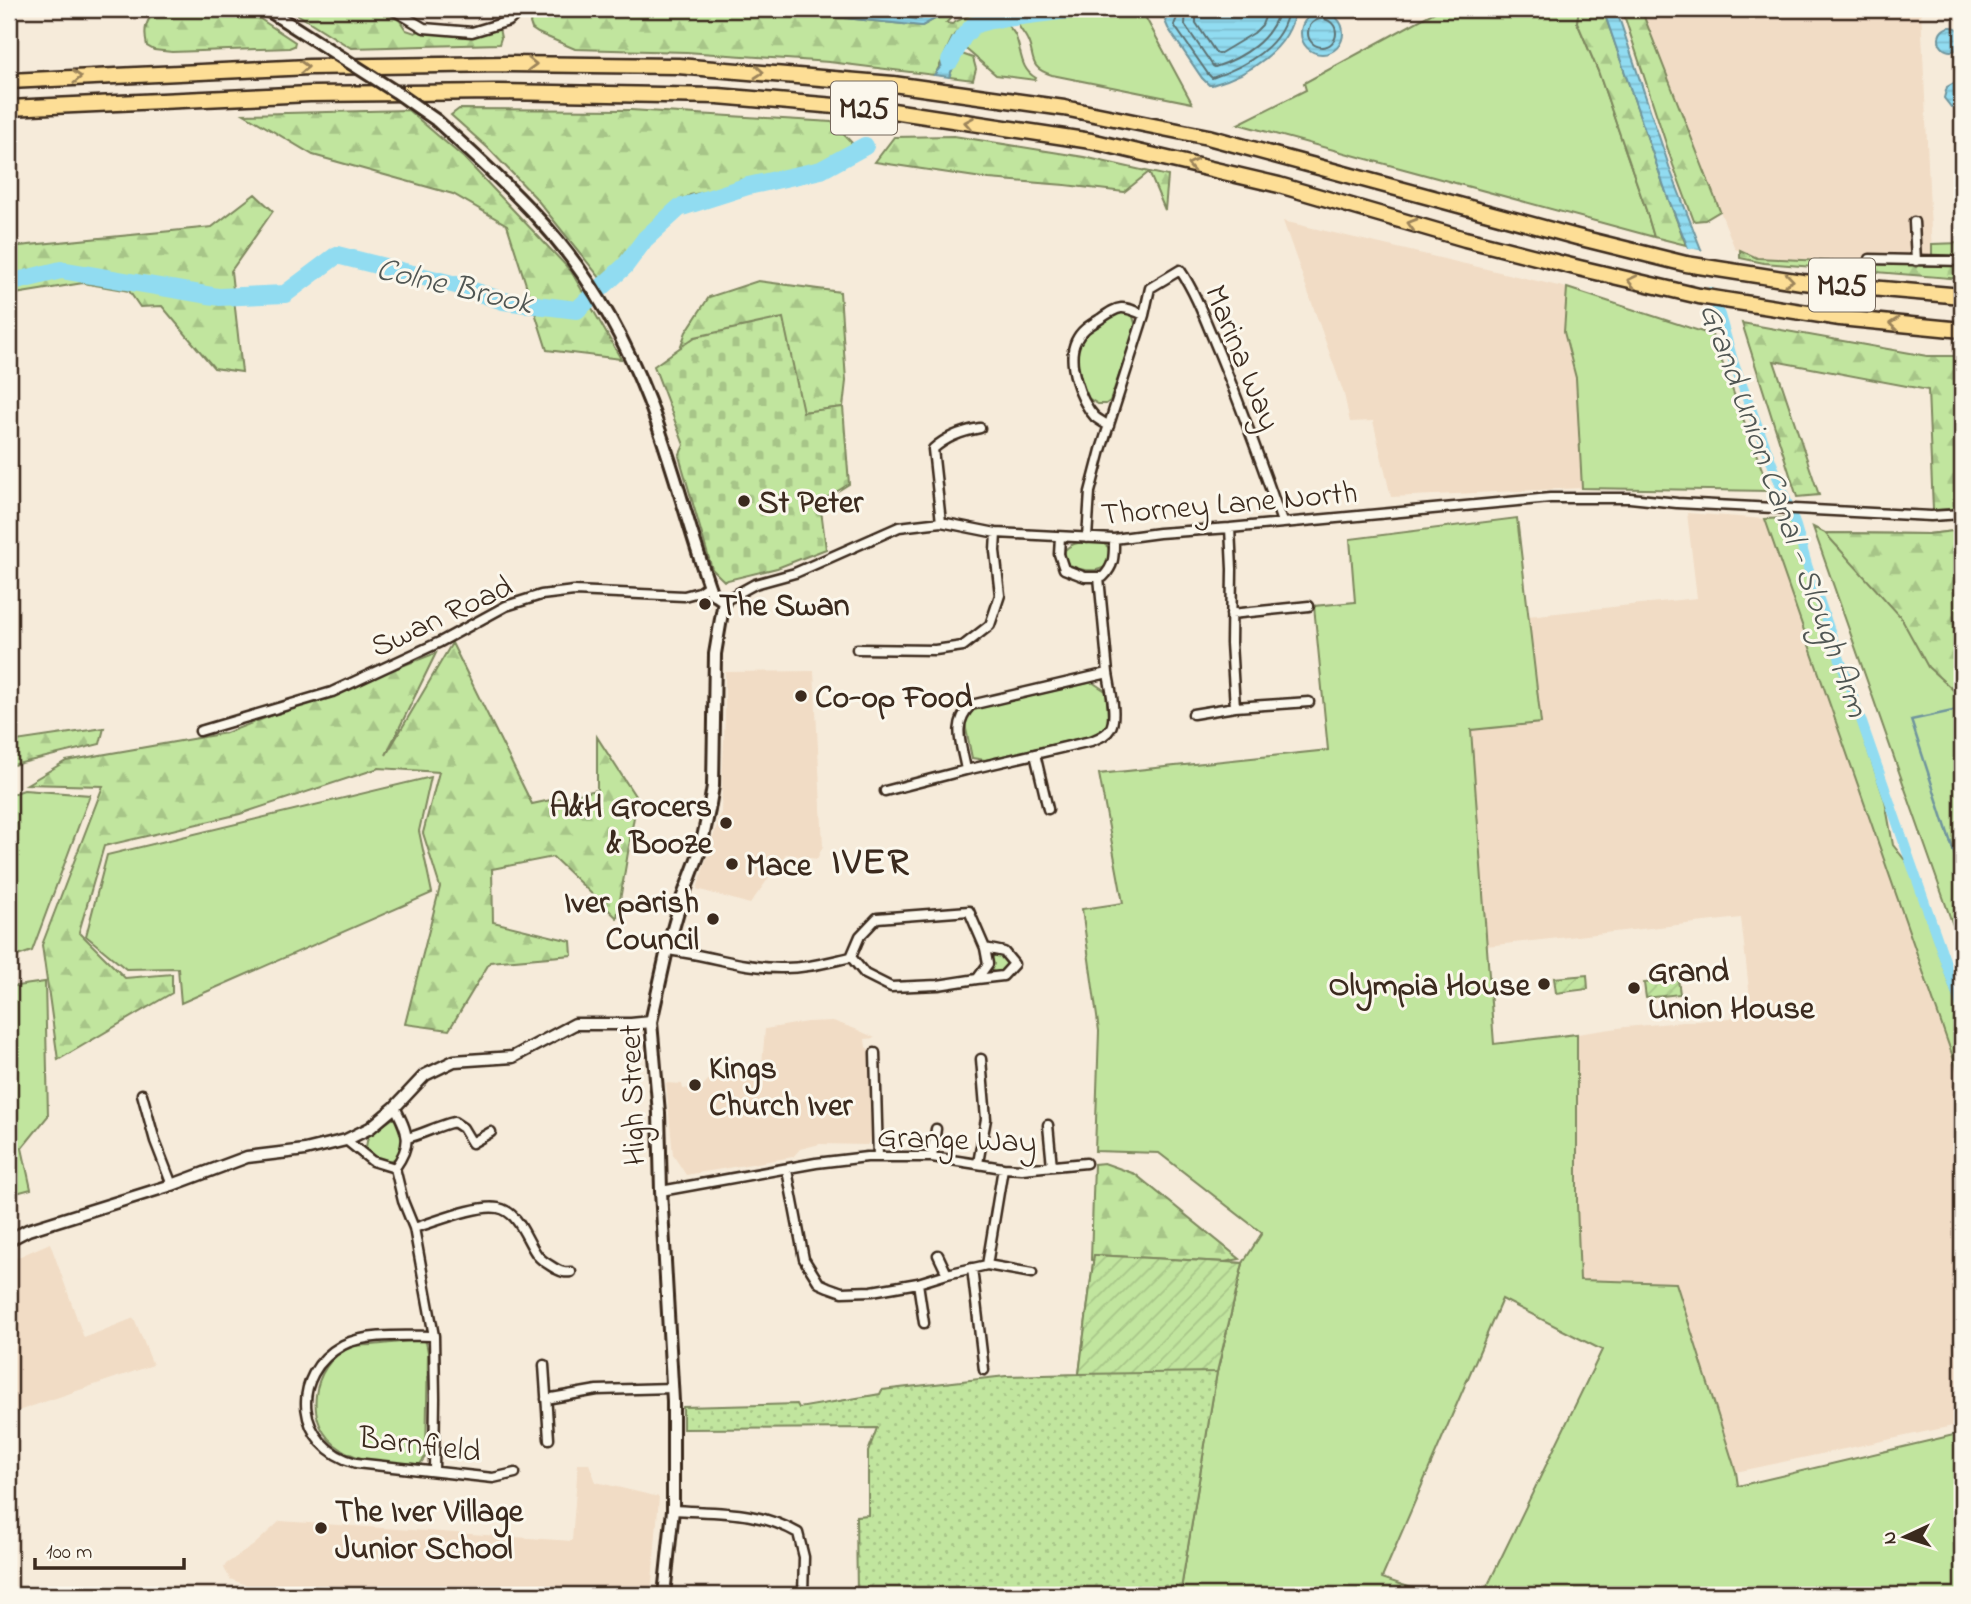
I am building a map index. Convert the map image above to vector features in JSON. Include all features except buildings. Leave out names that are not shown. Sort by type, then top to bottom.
[{"type":"highway","name":"M25","points":[[9,81],[296,68],[506,64],[678,66],[893,84],[1064,108],[1208,137],[1686,264],[1802,282],[1962,296]]},
{"type":"highway","name":"M25","points":[[9,108],[310,94],[512,92],[718,96],[893,111],[1091,141],[1279,186],[1478,242],[1699,296],[1840,318],[1962,330]]},
{"type":"main road","points":[[266,9],[396,92],[436,121],[497,175],[538,217],[584,276],[609,316],[648,399],[711,593],[724,601]]},
{"type":"main road","name":"High Street","points":[[664,1595],[673,1510],[673,1388],[659,1113],[650,1022],[667,950],[680,904],[700,851],[709,810],[713,786],[715,654],[724,601]]},
{"type":"street","points":[[392,9],[424,29],[472,32],[509,22],[522,9]]},
{"type":"street","points":[[1914,222],[1916,261]]},
{"type":"street","points":[[1870,259],[1962,261]]},
{"type":"street","name":"Marina Way","points":[[1144,315],[1150,288],[1180,270],[1191,285],[1236,394],[1282,522]]},
{"type":"street","points":[[1087,538],[1090,492],[1144,315],[1125,306],[1116,308],[1086,328],[1073,347],[1073,372],[1083,397],[1094,415],[1109,426]]},
{"type":"street","points":[[941,522],[933,449],[940,442],[980,428]]},
{"type":"street","name":"Thorney Lane North","points":[[724,601],[755,584],[795,573],[899,527],[941,522],[996,533],[1114,539],[1550,498],[1630,498],[1677,503],[1931,516],[1962,514]]},
{"type":"street","points":[[1230,528],[1235,707]]},
{"type":"street","points":[[857,649],[934,650],[963,646],[990,625],[1000,596],[995,551],[996,533]]},
{"type":"street","points":[[1060,537],[1059,554],[1064,569],[1085,577],[1099,578],[1109,570],[1115,559],[1114,539]]},
{"type":"street","points":[[885,790],[1103,736],[1111,728],[1114,718],[1099,578]]},
{"type":"street","name":"Swan Road","points":[[200,731],[332,692],[440,642],[506,606],[541,596],[574,592],[684,596],[699,592],[709,585]]},
{"type":"street","points":[[1231,614],[1309,606]]},
{"type":"street","points":[[966,770],[959,729],[961,715],[971,705],[1108,673]]},
{"type":"street","points":[[1193,714],[1235,707],[1309,702]]},
{"type":"street","points":[[1035,754],[1048,809]]},
{"type":"street","points":[[851,957],[860,936],[877,918],[969,911],[985,948],[988,964],[977,979]]},
{"type":"street","points":[[851,957],[865,974],[891,988],[938,985],[1003,976],[1014,964],[1004,952],[985,948]]},
{"type":"street","points":[[667,950],[726,962],[781,968],[851,957]]},
{"type":"street","points":[[9,1240],[28,1230],[172,1185],[247,1157],[305,1150],[346,1140],[370,1128],[395,1107],[425,1075],[454,1061],[513,1057],[575,1024],[650,1022]]},
{"type":"street","points":[[875,1054],[878,1157]]},
{"type":"street","points":[[978,1163],[986,1119],[981,1059]]},
{"type":"street","points":[[142,1094],[155,1141],[172,1185]]},
{"type":"street","points":[[395,1107],[406,1128],[407,1138],[402,1158],[395,1168],[403,1201],[414,1228],[434,1336],[434,1471]]},
{"type":"street","points":[[407,1138],[454,1122],[463,1128],[472,1143],[491,1132]]},
{"type":"street","points":[[1048,1125],[1052,1166]]},
{"type":"street","points":[[932,1157],[936,1129]]},
{"type":"street","points":[[346,1140],[372,1161],[395,1168]]},
{"type":"street","name":"Grange Way","points":[[661,1191],[816,1163],[878,1157],[932,1157],[1022,1169],[1086,1164]]},
{"type":"street","points":[[987,1265],[1003,1168]]},
{"type":"street","points":[[786,1170],[804,1259],[820,1283],[842,1292],[872,1291],[918,1283],[987,1265],[1032,1273]]},
{"type":"street","points":[[414,1228],[467,1212],[502,1208],[517,1220],[539,1257],[559,1270],[571,1272]]},
{"type":"street","points":[[938,1255],[947,1274]]},
{"type":"street","points":[[972,1268],[984,1370]]},
{"type":"street","points":[[918,1283],[924,1323]]},
{"type":"street","name":"Barnfield","points":[[434,1336],[358,1340],[344,1344],[322,1361],[309,1382],[306,1395],[306,1412],[316,1436],[337,1457],[356,1463],[493,1478],[515,1473]]},
{"type":"street","points":[[544,1365],[549,1439]]},
{"type":"street","points":[[546,1399],[597,1390],[673,1388]]},
{"type":"street","points":[[673,1510],[752,1515],[781,1524],[798,1533],[804,1557],[803,1595]]},
{"type":"shaded area","points":[[1641,9],[1921,9],[1931,266],[1757,258],[1735,249]]},
{"type":"shaded area","points":[[1283,221],[1567,288],[1564,332],[1576,378],[1582,488],[1391,497],[1373,421],[1350,422],[1344,394]]},
{"type":"shaded area","points":[[1687,513],[1765,519],[1962,1083],[1962,1424],[1736,1472],[1676,1283],[1580,1280],[1577,1034],[1730,1018],[1751,1007],[1741,918],[1486,946],[1471,730],[1541,723],[1528,616],[1697,598]]},
{"type":"shaded area","points":[[814,671],[823,846],[817,859],[786,854],[750,904],[697,889],[721,812],[725,672]]},
{"type":"shaded area","points":[[833,1021],[875,1038],[865,1039],[866,1047],[872,1052],[875,1135],[867,1145],[820,1144],[800,1149],[793,1157],[686,1175],[673,1155],[666,1083],[682,1084],[683,1089],[692,1088],[695,1095],[700,1094],[699,1090],[709,1079],[709,1075],[719,1069],[762,1065],[765,1029]]},
{"type":"shaded area","points":[[50,1243],[84,1338],[134,1318],[153,1365],[9,1414],[9,1261]]},
{"type":"shaded area","name":"The Iver Village Junior School","points":[[578,1464],[589,1464],[596,1482],[659,1497],[651,1595],[273,1595],[230,1579],[224,1568],[280,1521],[572,1541]]},
{"type":"green space","points":[[156,9],[245,9],[295,42],[294,46],[172,52],[154,50],[147,46],[145,30]]},
{"type":"green space","points":[[289,9],[381,9],[400,21],[406,30],[415,33],[423,29],[451,34],[499,28],[501,38],[499,44],[351,48]]},
{"type":"green space","points":[[536,9],[592,9],[622,14],[652,9],[757,9],[922,26],[953,9],[959,9],[946,23],[952,24],[984,11],[996,9],[998,12],[974,20],[959,30],[934,75],[829,62],[686,52],[575,49],[532,29],[530,23]]},
{"type":"green space","points":[[1096,9],[1141,9],[1192,103],[1052,75],[1035,65],[1030,45],[1018,24]]},
{"type":"green space","points":[[1440,9],[1579,9],[1577,22],[1598,71],[1654,237],[1238,124],[1306,90],[1304,83]]},
{"type":"green space","points":[[1579,9],[1603,9],[1686,245],[1654,237],[1598,71],[1577,22]]},
{"type":"green space","points":[[1622,9],[1641,9],[1720,211],[1705,220],[1694,221]]},
{"type":"green space","points":[[1005,23],[1015,35],[1024,65],[1035,80],[996,75],[967,50],[959,50],[968,38],[979,30]]},
{"type":"green space","points":[[959,53],[973,58],[976,69],[973,80],[949,77]]},
{"type":"green space","points":[[459,109],[630,110],[832,122],[853,144],[836,160],[768,180],[690,195],[654,220],[622,262],[600,278],[535,197],[488,148],[451,115]]},
{"type":"green space","points":[[408,110],[464,158],[571,271],[621,359],[547,350],[507,225],[453,194],[313,155],[244,114]]},
{"type":"green space","points":[[954,136],[1084,157],[1168,176],[1165,210],[1149,172],[1124,192],[989,179],[875,162],[894,137]]},
{"type":"green space","points":[[255,194],[273,211],[231,271],[242,372],[214,368],[162,306],[140,307],[129,291],[83,283],[9,295],[9,247],[212,227]]},
{"type":"green space","points":[[1962,243],[1962,257],[1932,256],[1932,244]]},
{"type":"green space","points":[[1740,250],[1757,258],[1962,265],[1962,279],[1764,263],[1740,258]]},
{"type":"green space","points":[[758,281],[840,292],[846,381],[843,407],[803,412],[680,348],[686,332],[709,297]]},
{"type":"green space","points":[[1567,288],[1712,335],[1770,491],[1582,488],[1576,378],[1564,332]]},
{"type":"green space","points":[[1116,312],[1132,314],[1136,326],[1110,401],[1098,404],[1088,398],[1075,360],[1078,345],[1088,330]]},
{"type":"green space","points":[[783,318],[803,412],[843,407],[849,484],[820,502],[826,549],[777,568],[724,581],[712,569],[679,456],[684,445],[654,366],[695,337]]},
{"type":"green space","points":[[1742,323],[1927,356],[1962,356],[1962,508],[1933,510],[1928,390],[1774,361],[1819,495],[1797,497]]},
{"type":"green space","points":[[1517,518],[1541,723],[1471,730],[1494,1044],[1577,1034],[1580,1280],[1676,1283],[1736,1472],[1738,1486],[1962,1433],[1962,1595],[1483,1595],[1602,1350],[1502,1299],[1382,1578],[1432,1595],[1180,1595],[1217,1372],[1243,1263],[1262,1233],[1159,1153],[1095,1151],[1099,1031],[1082,909],[1123,903],[1099,774],[1328,750],[1314,606],[1355,602],[1350,539]]},
{"type":"green space","points":[[1789,518],[1885,801],[1893,845],[1908,864],[1962,1021],[1962,1083],[1765,519]]},
{"type":"green space","points":[[1813,527],[1825,533],[1928,534],[1962,530],[1962,951]]},
{"type":"green space","points":[[1962,530],[1962,698],[1928,667],[1900,616],[1825,533],[1928,534]]},
{"type":"green space","points":[[1081,542],[1101,542],[1108,547],[1111,555],[1107,565],[1096,570],[1085,570],[1065,561],[1065,550],[1073,545]]},
{"type":"green space","points":[[452,643],[532,804],[597,790],[597,737],[637,799],[617,918],[553,857],[492,869],[493,922],[571,941],[572,955],[490,962],[449,1030],[405,1024],[440,887],[423,833],[439,772],[379,768],[240,814],[104,846],[79,932],[125,978],[172,974],[172,993],[58,1060],[42,945],[103,786],[27,784],[66,761],[226,733],[436,653],[386,755]]},
{"type":"green space","points":[[1092,682],[1107,692],[1109,723],[1103,733],[985,760],[972,758],[964,719],[974,709]]},
{"type":"green space","points":[[104,728],[100,744],[9,766],[9,742]]},
{"type":"green space","points":[[431,777],[419,831],[432,893],[181,1003],[178,968],[126,969],[86,936],[107,855]]},
{"type":"green space","points":[[24,790],[90,795],[32,951],[9,959],[9,795]]},
{"type":"green space","points":[[998,955],[1006,960],[1007,964],[1002,972],[998,973],[990,968],[989,964],[994,956]]},
{"type":"green space","points":[[1587,975],[1588,989],[1556,993],[1554,978]]},
{"type":"green space","points":[[1678,979],[1680,994],[1646,998],[1644,983]]},
{"type":"green space","points":[[45,982],[48,1116],[22,1148],[31,1189],[9,1195],[9,987]]},
{"type":"green space","points":[[392,1119],[397,1119],[405,1128],[404,1146],[398,1156],[389,1161],[374,1156],[366,1147],[368,1136]]},
{"type":"green space","points":[[1104,1163],[1135,1174],[1240,1259],[1187,1269],[1124,1266],[1091,1260],[1094,1164]]},
{"type":"green space","points":[[1094,1255],[1243,1263],[1217,1372],[1180,1595],[857,1595],[856,1516],[868,1515],[868,1452],[877,1428],[683,1429],[683,1407],[797,1404],[799,1408],[880,1394],[882,1390],[1006,1376],[1079,1374]]},
{"type":"green space","points":[[1094,1255],[1243,1263],[1217,1372],[1079,1374]]},
{"type":"green space","points":[[420,1340],[426,1342],[428,1352],[426,1456],[420,1464],[389,1462],[369,1460],[341,1449],[329,1439],[320,1426],[316,1411],[319,1381],[326,1367],[350,1347]]},
{"type":"water","points":[[592,9],[652,9],[622,14]]},
{"type":"water","points":[[757,9],[953,9],[922,26]]},
{"type":"water","points":[[1084,9],[1072,14],[1018,24],[1009,10]]},
{"type":"water","points":[[1167,9],[1253,9],[1173,14]]},
{"type":"water","points":[[1295,9],[1285,36],[1266,58],[1240,75],[1212,85],[1202,78],[1165,21],[1170,16]]},
{"type":"water","points":[[1603,9],[1616,9],[1671,172],[1720,298],[1707,296],[1667,195]]},
{"type":"water","points":[[998,12],[1005,23],[985,27],[968,38],[959,50],[948,50],[961,28],[981,17]]},
{"type":"water","points":[[1322,12],[1337,18],[1343,33],[1337,48],[1322,54],[1307,48],[1301,33],[1307,18]]},
{"type":"water","points":[[1951,27],[1959,31],[1963,39],[1959,47],[1951,51],[1943,47],[1939,39],[1943,31]]},
{"type":"water","points":[[947,52],[959,53],[949,77],[934,75],[942,65]]},
{"type":"water","points":[[1954,83],[1962,84],[1962,106],[1951,107],[1944,98],[1947,87]]},
{"type":"pier","points":[[1684,247],[1704,251],[1723,297],[1704,298]]},
{"type":"waterway","name":"Colne Brook","points":[[950,61],[963,37],[974,25],[990,20],[1076,9]]},
{"type":"waterway","name":"Colne Brook","points":[[9,283],[61,270],[219,297],[285,294],[337,255],[456,285],[503,301],[577,310],[625,266],[645,239],[679,208],[748,186],[821,170],[865,146]]},
{"type":"waterway","name":"Grand Union Canal - Slough Arm","points":[[1710,292],[1720,315],[1734,364],[1796,526],[1808,568],[1962,1009]]},
{"type":"waterway","points":[[1962,709],[1911,720],[1960,871],[1962,907]]},
{"type":"place","name":"St Peter","points":[[744,501]]},
{"type":"place","name":"The Swan","points":[[705,604]]},
{"type":"place","name":"Co-op Food","points":[[801,696]]},
{"type":"place","name":"A&H Grocers & Booze","points":[[726,823]]},
{"type":"place","name":"Mace","points":[[732,864]]},
{"type":"place","name":"Iver parish Council","points":[[713,919]]},
{"type":"place","name":"Olympia House","points":[[1544,984]]},
{"type":"place","name":"Grand Union House","points":[[1634,988]]},
{"type":"place","name":"Kings Church Iver","points":[[695,1085]]},
{"type":"place","name":"The Iver Village Junior School","points":[[321,1528]]},
{"type":"district","name":"IVER","points":[[871,860]]}]
